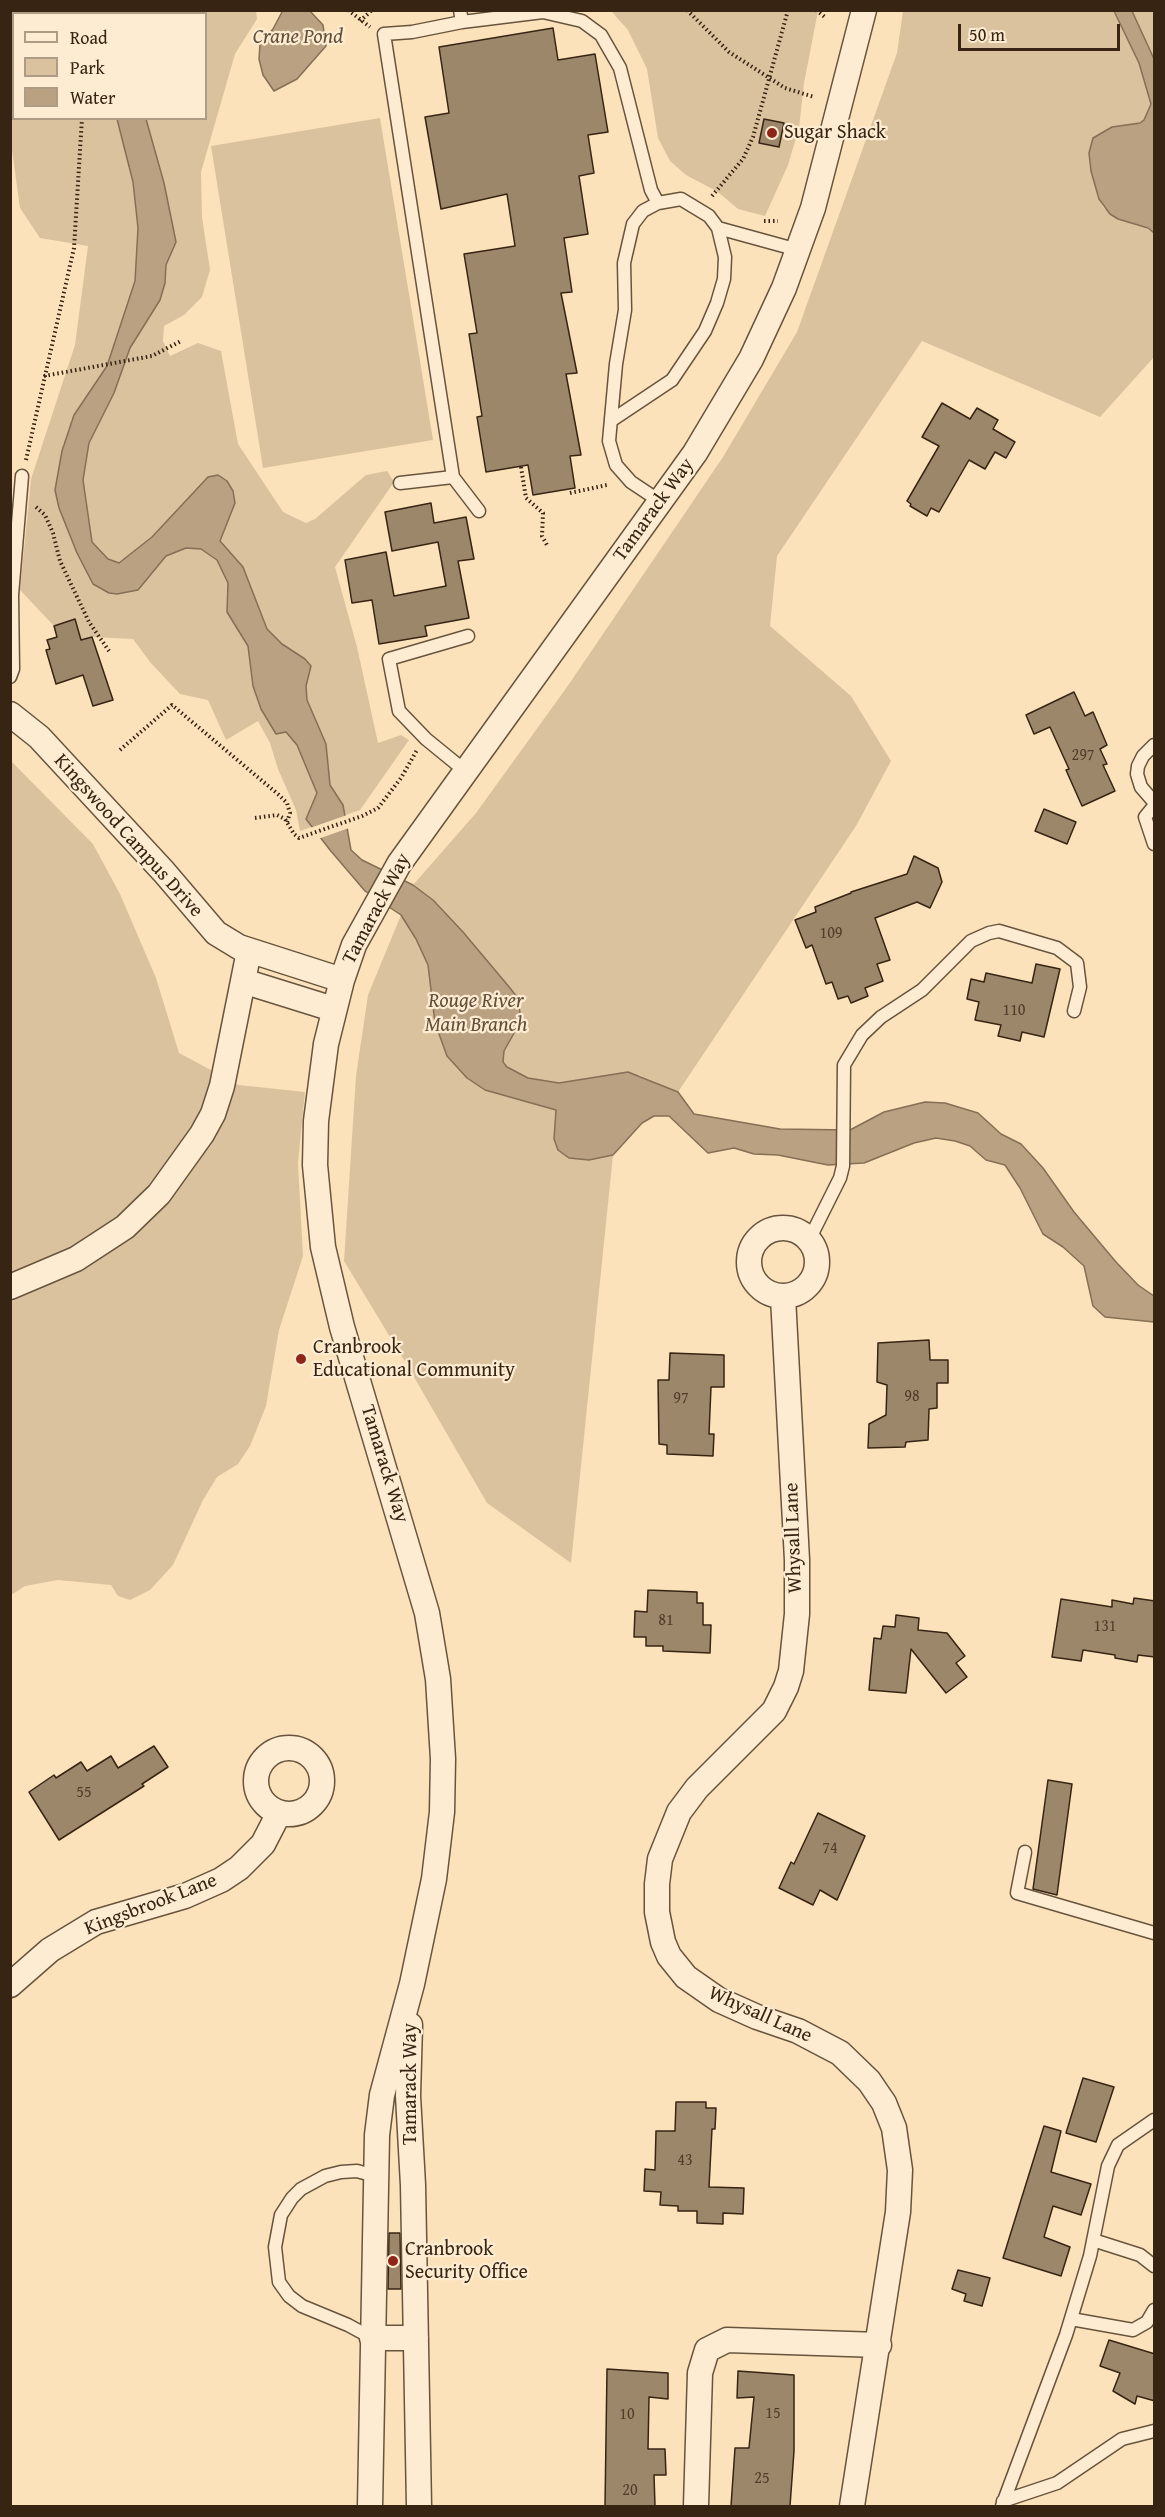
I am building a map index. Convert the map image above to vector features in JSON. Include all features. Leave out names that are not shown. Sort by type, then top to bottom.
[{"type":"street","name":"Tamarack Way","points":[[370,2506],[375,2176],[382,2095],[412,1984],[429,1905],[439,1846],[443,1777],[440,1699],[427,1613],[342,1327],[323,1247],[317,1192],[316,1121],[333,1009],[365,924],[411,844],[661,502],[733,393],[768,325],[798,250],[826,164],[864,10]]},
{"type":"street","name":"Kingswood Campus Drive","points":[[10,714],[39,737],[164,872],[210,928],[230,943],[249,951],[342,980]]},
{"type":"street","points":[[10,1287],[62,1267],[101,1244],[136,1216],[168,1181],[202,1134],[218,1100],[249,951]]},
{"type":"street","points":[[243,981],[333,1009]]},
{"type":"street","points":[[773,1229],[795,1230],[809,1240],[816,1252],[818,1263],[811,1283],[803,1290],[793,1296],[783,1297],[772,1295],[755,1282],[750,1272],[751,1251],[756,1242],[773,1229]]},
{"type":"street","name":"Whysall Lane","points":[[783,1297],[797,1560],[797,1614],[791,1671],[786,1688],[774,1711],[697,1788],[679,1812],[660,1859],[657,1912],[663,1942],[669,1956],[695,1984],[728,2004],[798,2031],[840,2053],[864,2076],[884,2103],[897,2142],[900,2180],[892,2254],[852,2506]]},
{"type":"street","name":"Kingsbrook Lane","points":[[10,1985],[50,1950],[96,1922],[185,1896],[221,1880],[239,1868],[262,1844],[279,1813]]},
{"type":"street","name":"Tamarack Way","points":[[412,1984],[408,2096],[413,2185],[419,2506]]},
{"type":"street","points":[[375,2176],[413,2185]]},
{"type":"street","points":[[372,2338],[416,2338]]},
{"type":"street","points":[[696,2506],[700,2373],[707,2350],[720,2342],[736,2340],[879,2345]]},
{"type":"lane","points":[[479,511],[453,477],[384,34],[412,32],[461,16],[543,12],[582,21],[601,35],[620,68],[651,190],[658,203]]},
{"type":"lane","points":[[612,420],[672,380],[705,331],[724,279],[725,257],[718,228],[709,216],[681,199],[658,203],[643,211],[633,224],[624,263],[625,309],[616,364],[609,441],[616,465],[631,482],[661,502]]},
{"type":"lane","points":[[718,228],[798,250]]},
{"type":"lane","points":[[10,677],[13,669],[12,595],[22,476]]},
{"type":"lane","points":[[400,483],[453,477]]},
{"type":"lane","points":[[464,770],[426,739],[399,711],[388,659],[468,636]]},
{"type":"lane","points":[[1155,745],[1143,756],[1137,774],[1141,786],[1155,804],[1145,817],[1155,843]]},
{"type":"lane","points":[[809,1240],[836,1187],[843,1166],[843,1074],[848,1056],[868,1028],[922,990],[971,941],[988,933],[999,932],[1042,942],[1057,948],[1077,963],[1080,987],[1074,1011]]},
{"type":"lane","points":[[1025,1852],[1017,1893],[1155,1933]]},
{"type":"lane","points":[[1002,2504],[1071,2319],[1093,2240],[1108,2166],[1118,2145],[1155,2120]]},
{"type":"lane","points":[[372,2338],[348,2325],[302,2306],[289,2296],[279,2282],[274,2247],[282,2215],[292,2198],[302,2189],[325,2176],[341,2172],[357,2171],[375,2176]]},
{"type":"lane","points":[[1093,2240],[1140,2255],[1155,2266]]},
{"type":"lane","points":[[1071,2319],[1133,2330],[1147,2322],[1155,2310]]},
{"type":"lane","points":[[1002,2504],[1057,2483],[1122,2439],[1154,2431]]},
{"type":"path","points":[[348,10],[360,21],[384,34]]},
{"type":"path","points":[[360,21],[372,10]]},
{"type":"path","points":[[687,10],[729,52],[785,88],[814,97]]},
{"type":"path","points":[[712,196],[743,159],[759,118],[768,77],[788,10]]},
{"type":"path","points":[[816,10],[826,18]]},
{"type":"path","points":[[82,120],[74,248],[22,476],[27,501],[45,515],[53,533],[60,561],[89,622],[109,651]]},
{"type":"path","points":[[707,193],[718,202]]},
{"type":"path","points":[[758,220],[778,221]]},
{"type":"path","points":[[44,376],[152,356],[182,341]]},
{"type":"path","points":[[521,466],[526,498],[543,513],[542,536],[547,545]]},
{"type":"path","points":[[570,493],[607,485]]},
{"type":"path","points":[[120,750],[172,705],[287,803],[290,813],[287,822]]},
{"type":"path","points":[[255,818],[277,815],[287,822],[294,834],[303,838],[362,816],[378,808],[401,778],[419,747]]},
{"type":"green space","points":[[10,11],[256,11],[257,19],[235,54],[201,172],[202,217],[210,270],[202,297],[184,315],[164,326],[163,341],[170,356],[198,343],[221,351],[238,444],[283,512],[306,523],[315,519],[366,475],[387,471],[394,482],[335,567],[357,647],[378,743],[401,735],[409,740],[360,810],[300,831],[296,810],[278,769],[270,743],[258,721],[226,740],[208,700],[180,694],[150,662],[133,639],[92,637],[81,640],[75,620],[54,626],[20,590],[31,479],[75,345],[88,246],[40,238],[20,208],[11,143]]},
{"type":"green space","points":[[611,11],[818,11],[804,83],[799,128],[788,165],[765,216],[738,209],[718,192],[686,175],[670,161],[658,138],[647,69],[628,30]]},
{"type":"green space","points":[[903,11],[1114,11],[1139,63],[1151,104],[1144,120],[1140,123],[1098,134],[1093,138],[1089,153],[1099,199],[1103,207],[1118,219],[1139,224],[1154,233],[1154,357],[1100,417],[922,341],[777,556],[770,626],[851,696],[891,761],[856,826],[678,1092],[639,1075],[559,1083],[528,1078],[512,1072],[503,1062],[504,1051],[521,1017],[520,1007],[510,988],[443,910],[413,885],[476,813],[567,687],[723,457],[797,332],[897,53]]},
{"type":"green space","points":[[1132,11],[1154,11],[1154,59],[1136,23]]},
{"type":"green space","points":[[380,118],[433,440],[263,468],[211,146]]},
{"type":"green space","points":[[11,761],[93,844],[120,894],[156,978],[179,1053],[239,1085],[305,1092],[298,1163],[303,1256],[279,1330],[266,1406],[250,1446],[238,1464],[217,1477],[203,1500],[173,1565],[150,1590],[130,1600],[118,1596],[111,1585],[58,1580],[25,1586],[11,1595]]},
{"type":"green space","points":[[401,915],[428,965],[435,1023],[447,1056],[467,1078],[485,1090],[556,1110],[554,1139],[589,1160],[613,1155],[571,1563],[487,1503],[344,1261],[356,1076],[368,995]]},
{"type":"water","name":"Crane Pond","points":[[283,10],[310,11],[323,25],[326,46],[297,79],[274,91],[263,75],[259,59],[260,44],[273,29]]},
{"type":"water","points":[[1114,11],[1132,11],[1154,59],[1154,233],[1148,228],[1118,219],[1110,214],[1099,199],[1091,171],[1089,153],[1093,138],[1112,127],[1140,123],[1144,120],[1151,104],[1139,63]]},
{"type":"water","name":"Rouge River Main Branch","points":[[117,120],[146,120],[164,183],[176,242],[166,265],[165,283],[160,300],[130,348],[114,393],[89,443],[83,480],[92,542],[108,559],[119,563],[152,537],[208,477],[218,475],[227,481],[233,491],[235,503],[220,541],[243,567],[267,629],[282,644],[305,659],[311,666],[306,686],[307,700],[326,744],[330,785],[343,805],[351,850],[362,860],[413,885],[433,900],[517,997],[521,1017],[504,1051],[503,1062],[507,1067],[528,1078],[559,1083],[628,1072],[678,1092],[694,1114],[780,1129],[850,1130],[884,1112],[925,1102],[945,1103],[978,1113],[1001,1134],[1021,1144],[1043,1168],[1074,1212],[1116,1262],[1138,1285],[1154,1296],[1154,1322],[1105,1317],[1093,1306],[1084,1266],[1063,1247],[1043,1234],[1020,1188],[1005,1165],[986,1160],[970,1146],[936,1138],[914,1143],[864,1163],[828,1165],[778,1155],[754,1154],[734,1148],[708,1153],[669,1116],[654,1116],[642,1123],[613,1155],[589,1160],[569,1158],[558,1150],[554,1139],[556,1110],[485,1090],[467,1078],[447,1056],[435,1023],[428,965],[416,939],[401,915],[365,891],[306,819],[317,793],[297,745],[286,732],[276,734],[261,709],[253,686],[248,646],[227,612],[228,583],[217,560],[201,549],[186,548],[166,556],[138,590],[117,594],[109,593],[93,584],[77,553],[59,508],[55,490],[62,451],[74,415],[107,366],[135,281],[138,228],[133,182]]},
{"type":"pier","points":[[347,815],[349,828],[318,839],[310,828]]},
{"type":"building","points":[[553,28],[558,60],[595,54],[608,132],[588,135],[594,173],[579,176],[588,234],[564,238],[572,292],[561,293],[577,373],[566,374],[581,455],[570,456],[575,488],[533,495],[528,465],[486,472],[477,417],[482,416],[469,334],[477,333],[464,254],[515,246],[507,194],[441,209],[425,117],[449,113],[439,47]]},
{"type":"building","name":"Sugar Shack","points":[[764,119],[784,123],[779,147],[759,143]]},
{"type":"building","points":[[942,403],[970,419],[977,408],[998,420],[993,429],[1015,442],[1006,458],[995,452],[985,469],[969,460],[939,512],[931,508],[927,516],[910,506],[911,504],[907,501],[939,446],[922,437]]},
{"type":"building","points":[[431,503],[434,523],[466,517],[474,559],[458,561],[469,618],[425,626],[427,636],[379,644],[372,600],[352,603],[345,560],[386,552],[394,596],[446,586],[438,542],[392,551],[385,512]]},
{"type":"building","points":[[75,619],[81,640],[92,637],[113,700],[93,706],[83,675],[56,684],[46,650],[50,649],[47,640],[57,637],[54,626]]},
{"type":"building","points":[[1074,692],[1085,716],[1093,712],[1107,745],[1100,749],[1107,764],[1103,765],[1115,791],[1082,806],[1066,770],[1069,769],[1050,727],[1034,734],[1026,715]]},
{"type":"building","points":[[1044,809],[1076,822],[1067,844],[1035,831]]},
{"type":"building","points":[[914,856],[938,868],[942,882],[930,908],[917,902],[875,918],[890,960],[877,964],[883,981],[865,988],[868,996],[851,1003],[848,996],[838,999],[832,982],[826,984],[812,945],[806,948],[795,920],[816,912],[815,907],[851,892],[907,874]]},
{"type":"building","points":[[1036,964],[1060,969],[1044,1037],[1022,1032],[1020,1041],[998,1036],[1001,1025],[975,1020],[979,1002],[967,999],[971,979],[984,982],[986,973],[1032,983]]},
{"type":"building","points":[[929,1340],[930,1360],[948,1360],[948,1383],[937,1383],[937,1408],[929,1409],[928,1440],[906,1442],[905,1447],[868,1448],[869,1424],[886,1415],[887,1385],[877,1382],[878,1343]]},
{"type":"building","points":[[670,1353],[724,1355],[724,1387],[711,1387],[709,1434],[714,1434],[713,1456],[667,1454],[667,1445],[659,1444],[658,1380],[669,1380]]},
{"type":"building","points":[[648,1590],[697,1592],[697,1603],[703,1603],[703,1625],[711,1625],[710,1653],[663,1651],[663,1646],[646,1646],[646,1637],[634,1637],[635,1611],[647,1612]]},
{"type":"building","points":[[1134,1598],[1155,1601],[1155,1657],[1138,1655],[1137,1662],[1115,1658],[1115,1655],[1083,1650],[1081,1661],[1052,1657],[1061,1599],[1112,1607],[1112,1600],[1133,1604]]},
{"type":"building","points":[[896,1615],[919,1618],[918,1630],[947,1633],[965,1656],[956,1663],[967,1677],[946,1693],[911,1649],[906,1693],[869,1690],[874,1638],[881,1639],[883,1626],[895,1627]]},
{"type":"building","points":[[154,1746],[168,1767],[142,1784],[144,1786],[59,1840],[29,1792],[54,1775],[56,1778],[81,1762],[87,1771],[111,1756],[118,1768]]},
{"type":"building","points":[[1048,1780],[1072,1784],[1057,1895],[1033,1889]]},
{"type":"building","points":[[818,1813],[865,1836],[837,1900],[820,1890],[813,1905],[779,1888],[791,1862],[794,1864]]},
{"type":"building","points":[[1083,2078],[1114,2087],[1096,2142],[1066,2133]]},
{"type":"building","points":[[676,2102],[706,2102],[706,2108],[716,2108],[715,2129],[712,2129],[709,2187],[744,2188],[743,2214],[723,2213],[723,2224],[697,2223],[697,2211],[678,2211],[678,2206],[660,2205],[661,2192],[644,2191],[645,2169],[655,2170],[656,2131],[675,2131]]},
{"type":"building","points":[[1044,2126],[1061,2131],[1051,2172],[1091,2184],[1081,2215],[1053,2206],[1044,2237],[1070,2247],[1061,2276],[1003,2258]]},
{"type":"building","points":[[389,2233],[400,2233],[401,2289],[388,2289]]},
{"type":"building","points":[[958,2270],[990,2278],[982,2306],[964,2301],[966,2294],[952,2289]]},
{"type":"building","points":[[1109,2340],[1155,2354],[1155,2401],[1137,2396],[1135,2404],[1113,2391],[1120,2373],[1100,2366]]},
{"type":"building","points":[[607,2369],[668,2373],[668,2399],[649,2397],[648,2449],[665,2449],[666,2475],[654,2475],[655,2506],[605,2506]]},
{"type":"building","points":[[738,2371],[794,2375],[794,2451],[790,2506],[731,2506],[735,2448],[749,2448],[754,2397],[737,2398]]},
{"type":"place","name":"Sugar Shack","points":[[772,133]]},
{"type":"place","name":"Cranbrook Educational Community","points":[[301,1359]]},
{"type":"place","name":"Cranbrook Security Office","points":[[393,2261]]}]
